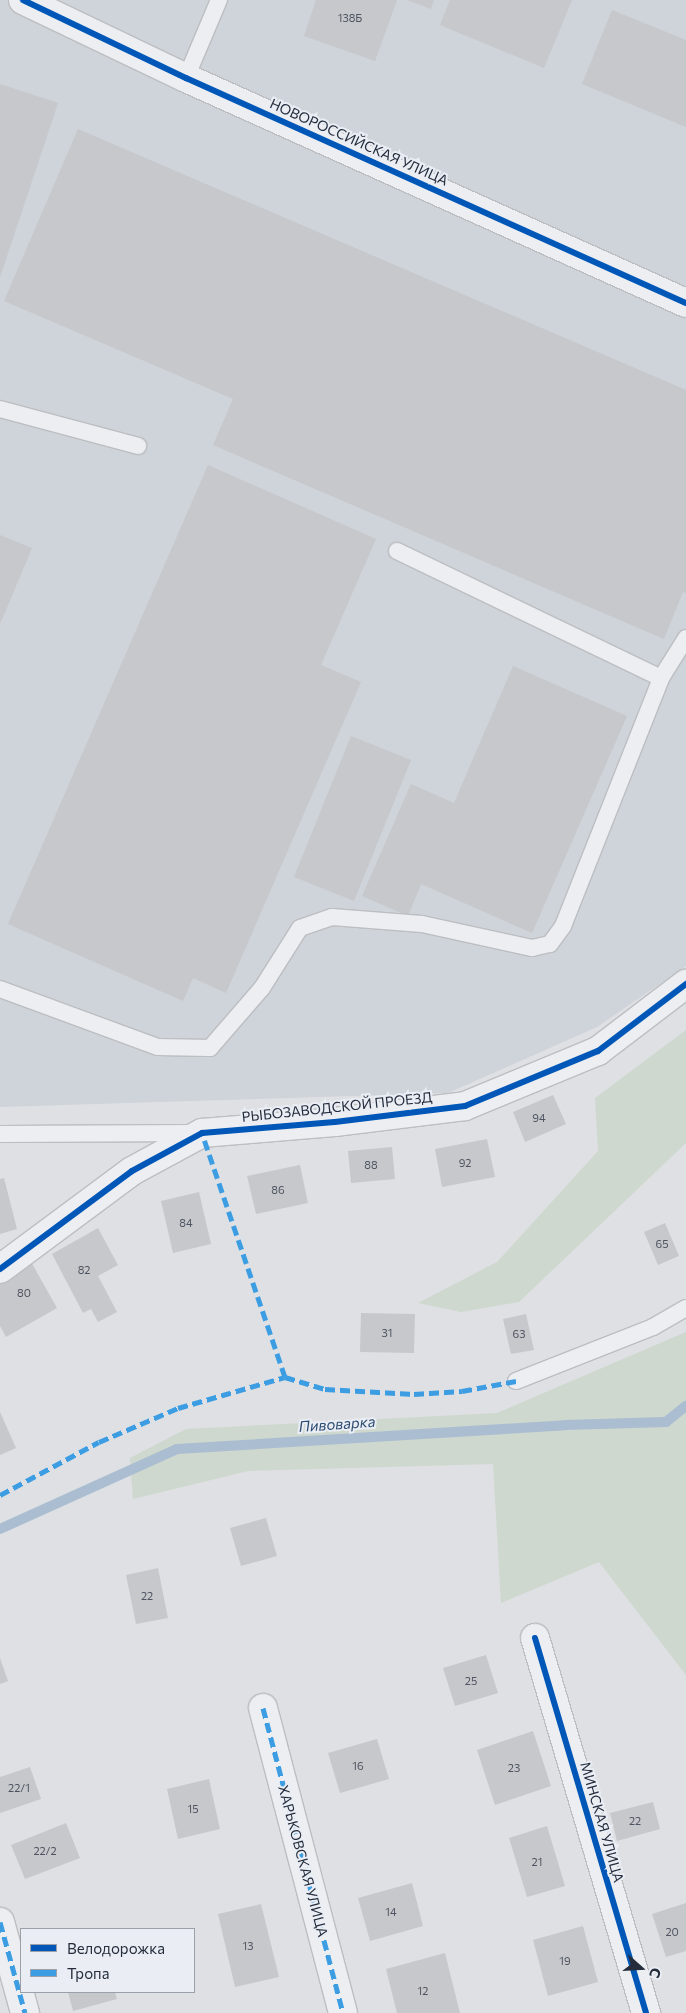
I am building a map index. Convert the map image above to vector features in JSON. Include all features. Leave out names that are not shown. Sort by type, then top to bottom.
[{"type":"street","name":"НОВОРОССИЙСКАЯ УЛИЦА","points":[[23,0],[186,78],[686,303]]},
{"type":"street","name":"РЫБОЗАВОДСКОЙ ПРОЕЗД","points":[[0,1269],[132,1171],[202,1133],[335,1122],[464,1106],[598,1050],[686,984]]},
{"type":"street","name":"МИНСКАЯ УЛИЦА","points":[[535,1638],[646,2013]]},
{"type":"street","name":"ХАРЬКОВСКАЯ УЛИЦА","points":[[263,1708],[343,2013]]},
{"type":"street","points":[[0,1922],[25,2013]]},
{"type":"lane","points":[[186,78],[219,0]]},
{"type":"lane","points":[[0,409],[138,446]]},
{"type":"lane","points":[[397,551],[661,678]]},
{"type":"lane","points":[[0,990],[158,1047],[210,1048],[262,988],[300,928],[332,916],[422,924],[532,948],[550,944],[563,926],[661,678],[686,638]]},
{"type":"lane","points":[[0,1134],[202,1133]]},
{"type":"lane","points":[[516,1381],[653,1327],[686,1308]]},
{"type":"shaded area","points":[[0,0],[686,0],[686,966],[597,1027],[448,1093],[0,1107]]},
{"type":"shaded area","points":[[686,1030],[686,1143],[519,1302],[461,1312],[418,1303],[497,1262],[598,1151],[595,1098]]},
{"type":"shaded area","points":[[686,1332],[686,1675],[599,1562],[501,1603],[493,1464],[248,1471],[133,1499],[130,1458],[186,1429],[497,1413]]},
{"type":"building","points":[[316,0],[397,0],[375,61],[304,36]]},
{"type":"building","points":[[407,0],[434,0],[431,9]]},
{"type":"building","points":[[450,0],[572,0],[544,68],[440,25]]},
{"type":"building","points":[[612,10],[686,40],[686,127],[582,84]]},
{"type":"building","points":[[0,84],[58,103],[0,277]]},
{"type":"building","points":[[78,129],[686,390],[686,593],[683,592],[664,639],[213,445],[233,399],[4,301]]},
{"type":"building","points":[[208,465],[376,539],[321,665],[361,682],[226,993],[193,978],[183,1001],[8,924]]},
{"type":"building","points":[[0,535],[32,548],[0,624]]},
{"type":"building","points":[[513,666],[627,716],[532,933],[421,884],[408,916],[362,896],[411,784],[454,803]]},
{"type":"building","points":[[351,736],[411,760],[354,901],[294,877]]},
{"type":"building","points":[[553,1095],[566,1124],[525,1142],[513,1112]]},
{"type":"building","points":[[487,1139],[495,1177],[442,1187],[435,1149]]},
{"type":"building","points":[[392,1147],[395,1179],[351,1183],[348,1151]]},
{"type":"building","points":[[300,1165],[308,1203],[256,1214],[247,1176]]},
{"type":"building","points":[[4,1178],[17,1229],[0,1234],[0,1179]]},
{"type":"building","points":[[199,1192],[211,1244],[173,1253],[161,1201]]},
{"type":"building","points":[[665,1223],[679,1256],[658,1265],[644,1232]]},
{"type":"building","points":[[98,1228],[118,1265],[98,1276],[117,1312],[98,1322],[91,1309],[83,1313],[52,1254]]},
{"type":"building","points":[[30,1260],[57,1308],[6,1337],[0,1326],[0,1277]]},
{"type":"building","points":[[361,1313],[415,1314],[414,1353],[360,1352]]},
{"type":"building","points":[[526,1314],[534,1350],[511,1354],[503,1319]]},
{"type":"building","points":[[0,1412],[16,1448],[0,1455]]},
{"type":"building","points":[[266,1518],[277,1556],[241,1566],[230,1528]]},
{"type":"building","points":[[158,1568],[168,1618],[136,1624],[126,1575]]},
{"type":"building","points":[[486,1655],[498,1693],[455,1706],[443,1668]]},
{"type":"building","points":[[0,1658],[8,1681],[0,1684]]},
{"type":"building","points":[[533,1731],[551,1786],[495,1805],[477,1750]]},
{"type":"building","points":[[377,1739],[389,1779],[340,1793],[328,1753]]},
{"type":"building","points":[[30,1767],[41,1799],[0,1813],[0,1777]]},
{"type":"building","points":[[209,1779],[220,1829],[178,1839],[167,1789]]},
{"type":"building","points":[[653,1802],[660,1829],[617,1841],[610,1813]]},
{"type":"building","points":[[66,1823],[80,1858],[25,1879],[11,1845]]},
{"type":"building","points":[[547,1826],[565,1886],[527,1897],[509,1838]]},
{"type":"building","points":[[412,1883],[423,1926],[370,1941],[358,1898]]},
{"type":"building","points":[[686,1903],[686,1951],[666,1957],[652,1914]]},
{"type":"building","points":[[261,1904],[279,1977],[235,1987],[218,1914]]},
{"type":"building","points":[[583,1926],[598,1982],[548,1996],[533,1940]]},
{"type":"building","points":[[445,1953],[460,2013],[397,2013],[386,1969]]},
{"type":"building","points":[[68,1993],[115,1993],[117,1999],[73,2011]]},
{"type":"waterway","name":"Пивоварка","points":[[0,1529],[177,1449],[565,1425],[666,1422],[686,1406]]},
{"type":"marked path","points":[[0,1495],[99,1442],[178,1408],[285,1377],[202,1133]]},
{"type":"marked path","points":[[285,1377],[325,1389],[414,1394],[462,1391],[516,1381]]},
{"type":"marked path","points":[[263,1708],[343,2013]]},
{"type":"marked path","points":[[0,1922],[25,2013]]},
{"type":"cycle path","points":[[23,0],[186,78],[686,303]]},
{"type":"cycle path","points":[[0,1269],[132,1171],[202,1133],[335,1122],[465,1106],[598,1051],[686,984]]},
{"type":"cycle path","points":[[535,1638],[646,2013]]}]
